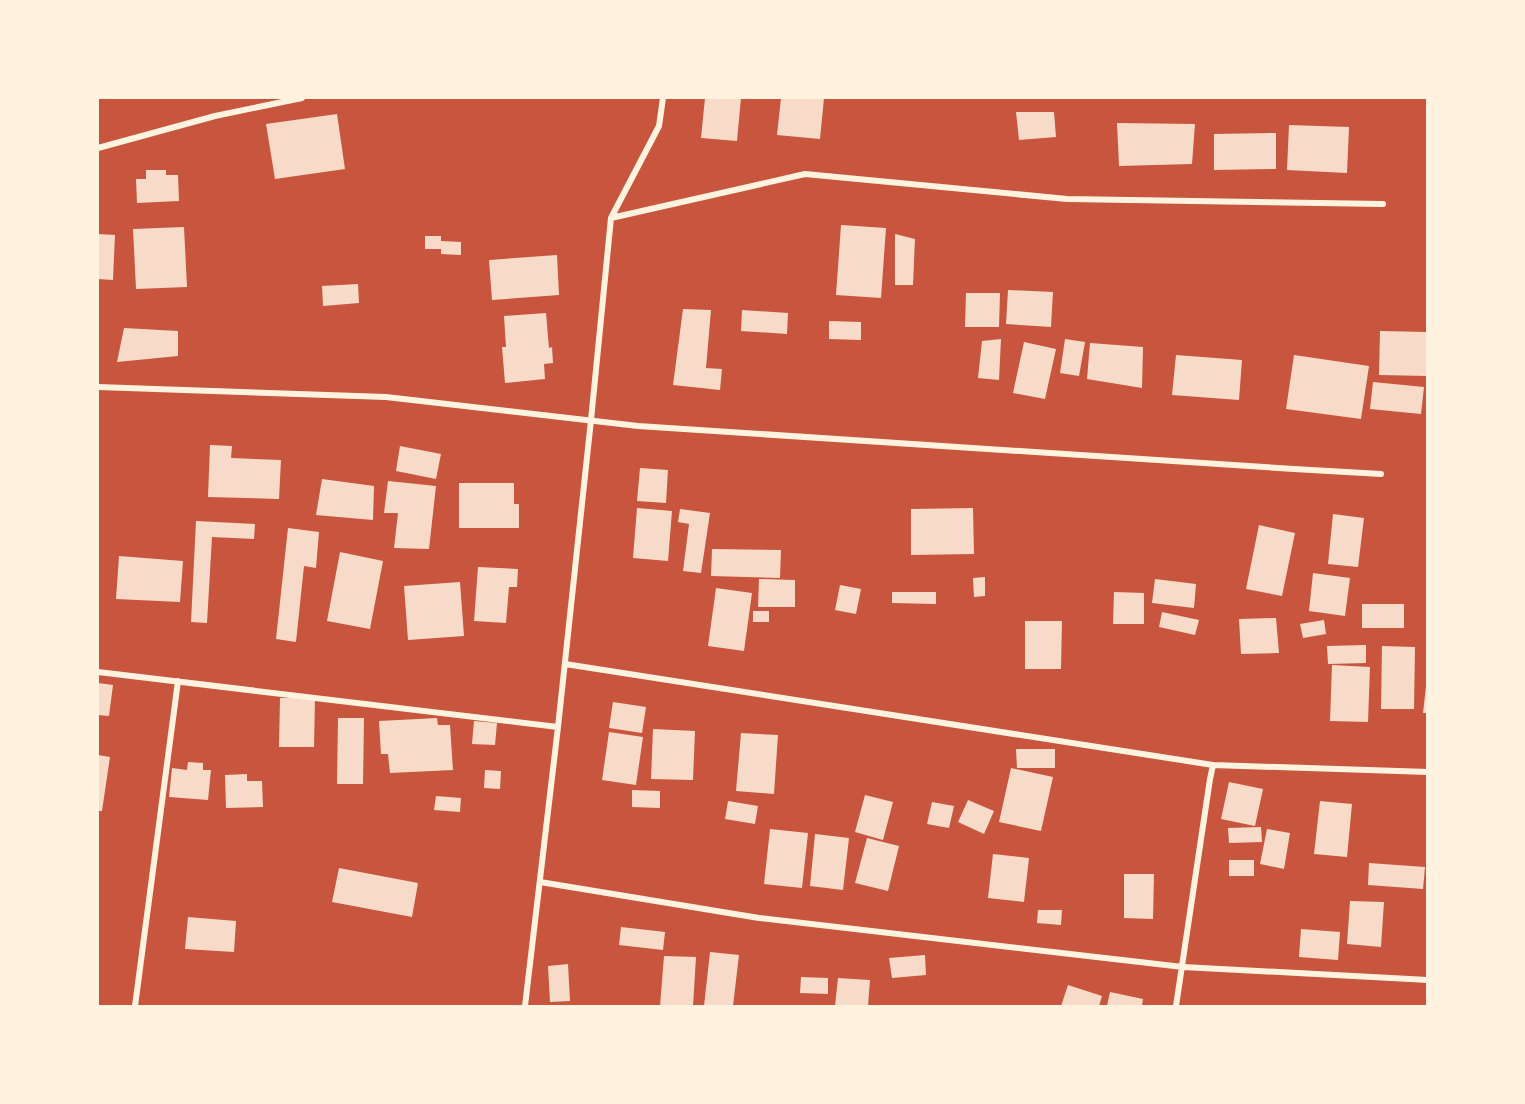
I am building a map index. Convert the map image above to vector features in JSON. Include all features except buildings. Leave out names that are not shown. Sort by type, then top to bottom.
[{"type":"street","points":[[98,147],[215,116],[302,98]]},
{"type":"street","points":[[525,1006],[565,664],[611,218],[659,126],[663,98]]},
{"type":"street","points":[[611,218],[805,174],[1067,199],[1383,204]]},
{"type":"street","points":[[98,387],[386,397],[638,426],[1381,474]]},
{"type":"street","points":[[565,664],[1213,765],[1428,772]]},
{"type":"street","points":[[98,672],[558,727]]},
{"type":"street","points":[[135,1006],[178,681]]},
{"type":"street","points":[[1176,1006],[1213,765]]},
{"type":"street","points":[[540,882],[759,918],[1183,967],[1428,980]]}]
